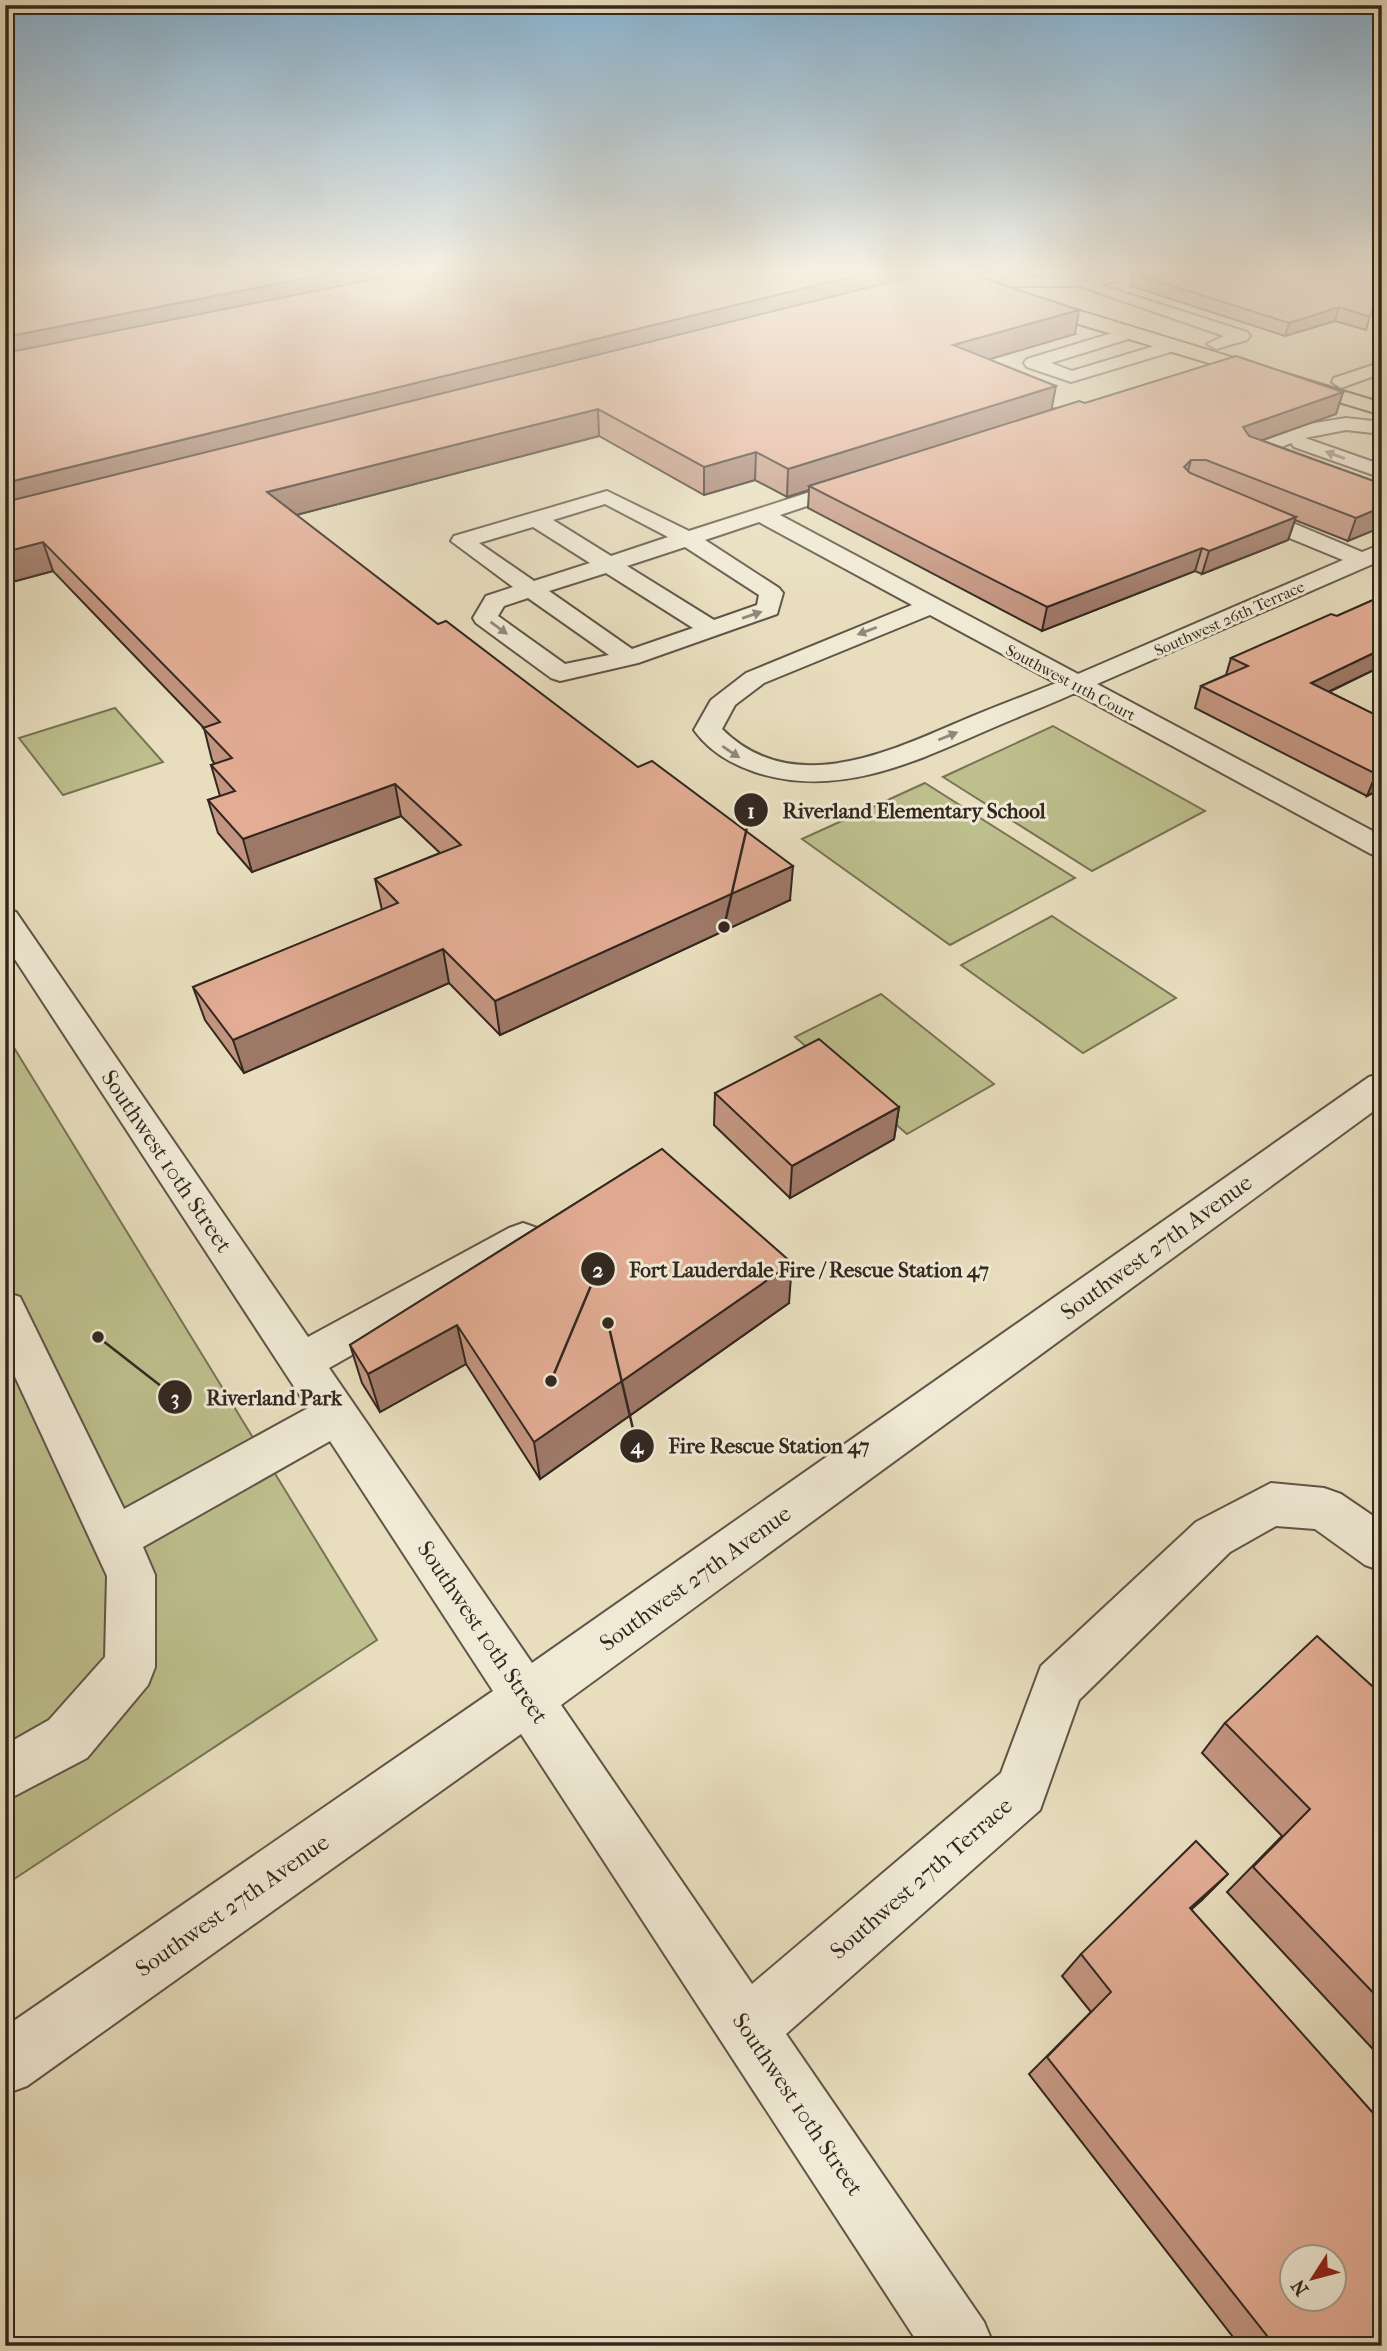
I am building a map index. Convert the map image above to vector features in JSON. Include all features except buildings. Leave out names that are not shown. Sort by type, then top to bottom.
[{"type":"main road","points":[[1294,383],[1382,409]]},
{"type":"main road","points":[[1343,383],[1382,394]]},
{"type":"street","points":[[1382,428],[1356,422],[1325,425],[1252,452],[1382,501]]},
{"type":"street","points":[[1325,425],[1382,444]]},
{"type":"street","points":[[1289,438],[1382,472]]},
{"type":"street","points":[[629,657],[531,589],[462,541],[607,497],[688,539],[741,569],[771,593],[768,609],[604,667],[560,673],[485,618],[494,601],[531,589],[688,539],[877,476]]},
{"type":"street","points":[[1229,505],[1372,556]]},
{"type":"street","name":"Southwest 11th Court","points":[[761,514],[1382,848]]},
{"type":"street","points":[[536,519],[712,629]]},
{"type":"street","name":"Southwest 26th Terrace","points":[[931,606],[755,678],[731,694],[712,713],[708,730],[720,744],[742,759],[771,768],[800,772],[852,771],[1076,684],[1372,556]]},
{"type":"street","name":"Southwest 10th Street","points":[[5,919],[960,2346]]},
{"type":"street","name":"Southwest 27th Avenue","points":[[5,2064],[527,1698],[1382,1086]]},
{"type":"street","points":[[302,1362],[550,1224]]},
{"type":"street","points":[[5,1309],[131,1575],[130,1667],[68,1739],[5,1774]]},
{"type":"street","points":[[113,1539],[337,1415]]},
{"type":"street","name":"Southwest 27th Terrace","points":[[747,2028],[1021,1791],[1059,1684],[1213,1536],[1270,1504],[1324,1509],[1382,1549]]},
{"type":"green space","points":[[115,708],[163,762],[63,795],[19,738]]},
{"type":"green space","points":[[1053,726],[1205,811],[1092,871],[943,777]]},
{"type":"green space","points":[[925,783],[1075,878],[950,945],[802,839]]},
{"type":"green space","points":[[1052,916],[1176,998],[1083,1053],[961,965]]},
{"type":"green space","points":[[881,994],[994,1084],[907,1134],[795,1037]]},
{"type":"green space","points":[[5,1033],[377,1640],[5,1885]]},
{"type":"place","name":"Riverland Elementary School","points":[[724,927]]},
{"type":"place","name":"Fire Rescue Station 47","points":[[608,1323]]},
{"type":"place","name":"Riverland Park","points":[[98,1337]]},
{"type":"place","name":"Fort Lauderdale Fire / Rescue Station 47","points":[[551,1381]]}]
